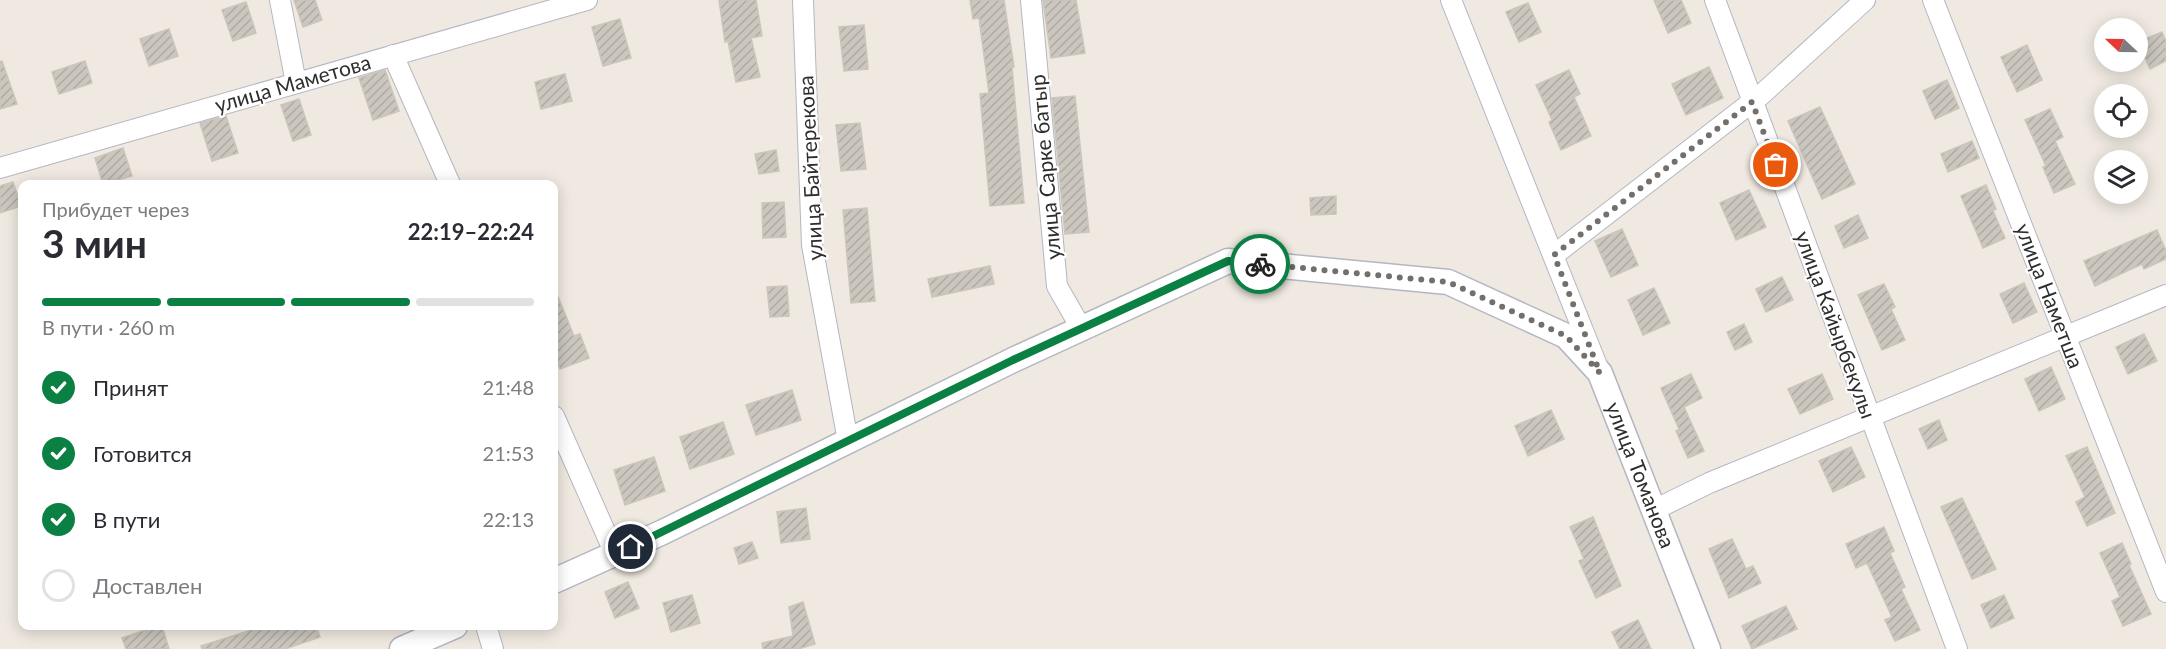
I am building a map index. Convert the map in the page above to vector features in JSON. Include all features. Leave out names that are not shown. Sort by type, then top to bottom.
[{"type":"street","points":[[280,0],[296,83]]},
{"type":"street","name":"улица Маметова","points":[[0,168],[587,0]]},
{"type":"street","name":"улица Байтерекова","points":[[803,0],[812,245],[848,441]]},
{"type":"street","name":"улица Сарке батыр","points":[[1031,0],[1057,286],[1081,328]]},
{"type":"street","name":"улица Томанова","points":[[1451,0],[1554,255],[1708,649]]},
{"type":"street","name":"улица Кайырбекулы","points":[[1715,0],[1957,649]]},
{"type":"street","points":[[1554,255],[1752,102],[1865,0]]},
{"type":"street","name":"улица Наметша","points":[[1933,0],[2166,592]]},
{"type":"street","points":[[393,55],[448,180]]},
{"type":"street","points":[[558,579],[615,554],[1013,360],[1228,261],[1448,282],[1566,336],[1600,373]]},
{"type":"street","points":[[1654,510],[1709,483],[2166,295]]},
{"type":"street","points":[[558,425],[615,554]]},
{"type":"street","points":[[402,649],[446,630]]},
{"type":"street","points":[[487,630],[493,649]]},
{"type":"building","points":[[294,0],[315,0],[322,20],[303,27]]},
{"type":"building","points":[[719,0],[756,0],[762,36],[751,38],[760,77],[736,82],[728,41],[725,42]]},
{"type":"building","points":[[970,0],[1004,0],[1014,67],[1012,67],[1024,203],[990,206],[980,94],[989,93],[979,18],[973,19]]},
{"type":"building","points":[[1043,0],[1076,0],[1085,53],[1051,58]]},
{"type":"building","points":[[1654,0],[1681,0],[1691,23],[1668,33]]},
{"type":"building","points":[[246,2],[256,33],[233,41],[222,10]]},
{"type":"building","points":[[1528,3],[1541,32],[1519,42],[1506,12]]},
{"type":"building","points":[[620,19],[631,58],[603,66],[592,27]]},
{"type":"building","points":[[864,25],[868,69],[844,71],[839,27]]},
{"type":"building","points":[[169,29],[178,56],[149,66],[140,39]]},
{"type":"building","points":[[2162,32],[2166,41],[2166,61],[2150,69],[2148,64],[2148,38]]},
{"type":"building","points":[[2027,45],[2042,80],[2017,92],[2001,57]]},
{"type":"building","points":[[2,61],[17,104],[0,109],[0,62]]},
{"type":"building","points":[[85,61],[92,83],[59,94],[52,72]]},
{"type":"building","points":[[1709,67],[1723,98],[1686,115],[1672,84]]},
{"type":"building","points":[[385,70],[399,111],[373,120],[359,78]]},
{"type":"building","points":[[1569,70],[1580,94],[1574,97],[1591,136],[1561,150],[1549,122],[1552,120],[1536,85]]},
{"type":"building","points":[[565,74],[572,101],[541,109],[535,82]]},
{"type":"building","points":[[1947,80],[1959,108],[1935,119],[1923,91]]},
{"type":"building","points":[[1075,96],[1089,232],[1065,234],[1052,98]]},
{"type":"building","points":[[299,99],[311,135],[293,141],[281,105]]},
{"type":"building","points":[[1820,107],[1855,184],[1822,199],[1788,121]]},
{"type":"building","points":[[2050,109],[2063,137],[2055,141],[2075,184],[2054,193],[2043,167],[2046,166],[2025,120]]},
{"type":"building","points":[[226,116],[238,153],[212,161],[200,123]]},
{"type":"building","points":[[860,123],[866,169],[841,171],[836,125]]},
{"type":"building","points":[[1972,141],[1979,158],[1948,172],[1941,154]]},
{"type":"building","points":[[123,148],[132,176],[118,180],[102,180],[95,158]]},
{"type":"building","points":[[776,150],[779,171],[759,174],[755,154]]},
{"type":"building","points":[[13,182],[18,197],[18,207],[0,213],[0,186]]},
{"type":"building","points":[[1986,185],[1996,209],[1993,211],[2005,238],[1983,248],[1961,196]]},
{"type":"building","points":[[1749,190],[1766,227],[1736,240],[1720,203]]},
{"type":"building","points":[[1336,196],[1336,214],[1311,215],[1310,198]]},
{"type":"building","points":[[784,202],[786,237],[763,238],[762,203]]},
{"type":"building","points":[[867,208],[875,301],[851,303],[843,210]]},
{"type":"building","points":[[1858,215],[1868,238],[1844,248],[1835,226]]},
{"type":"building","points":[[1622,229],[1638,265],[1611,277],[1595,241]]},
{"type":"building","points":[[2157,230],[2166,251],[2166,259],[2144,269],[2142,264],[2095,286],[2084,261]]},
{"type":"building","points":[[990,266],[994,284],[932,297],[928,279]]},
{"type":"building","points":[[1782,277],[1793,300],[1766,312],[1756,289]]},
{"type":"building","points":[[2024,283],[2037,312],[2013,323],[2000,294]]},
{"type":"building","points":[[1884,284],[1895,307],[1891,309],[1905,340],[1882,350],[1858,295]]},
{"type":"building","points":[[787,286],[789,316],[770,317],[767,287]]},
{"type":"building","points":[[1654,288],[1670,323],[1643,335],[1628,300]]},
{"type":"building","points":[[558,297],[574,336],[580,334],[589,358],[560,369],[558,363]]},
{"type":"building","points":[[1744,324],[1752,342],[1735,350],[1727,332]]},
{"type":"building","points":[[2144,334],[2157,361],[2128,374],[2116,347]]},
{"type":"building","points":[[2051,367],[2065,399],[2039,411],[2025,379]]},
{"type":"building","points":[[1691,374],[1702,398],[1684,407],[1704,451],[1688,458],[1676,431],[1679,429],[1661,388]]},
{"type":"building","points":[[1822,374],[1833,399],[1800,414],[1788,389]]},
{"type":"building","points":[[792,390],[801,420],[756,435],[746,405]]},
{"type":"building","points":[[1551,410],[1564,439],[1528,456],[1515,426]]},
{"type":"building","points":[[1939,420],[1947,440],[1928,449],[1919,429]]},
{"type":"building","points":[[723,422],[734,454],[690,469],[680,437]]},
{"type":"building","points":[[1851,447],[1865,477],[1833,492],[1819,461]]},
{"type":"building","points":[[2087,447],[2115,513],[2087,526],[2076,502],[2085,497],[2066,456]]},
{"type":"building","points":[[654,457],[665,491],[625,505],[614,470]]},
{"type":"building","points":[[1962,498],[1996,569],[1972,579],[1941,507]]},
{"type":"building","points":[[806,508],[810,539],[781,543],[777,512]]},
{"type":"building","points":[[1593,517],[1621,586],[1596,598],[1579,561],[1584,559],[1570,527]]},
{"type":"building","points":[[1884,527],[1894,551],[1890,553],[1905,587],[1901,589],[1920,630],[1895,641],[1885,620],[1892,617],[1867,563],[1856,568],[1846,544]]},
{"type":"building","points":[[1732,539],[1746,569],[1753,566],[1761,583],[1729,598],[1709,549]]},
{"type":"building","points":[[752,542],[758,558],[739,564],[734,548]]},
{"type":"building","points":[[2122,543],[2131,564],[2129,565],[2151,614],[2123,626],[2112,601],[2120,597],[2100,553]]},
{"type":"building","points":[[628,582],[639,608],[615,618],[605,592]]},
{"type":"building","points":[[692,595],[700,623],[671,632],[663,603]]},
{"type":"building","points":[[2004,595],[2014,618],[1991,628],[1981,605]]},
{"type":"building","points":[[803,602],[815,644],[798,649],[763,649],[762,643],[793,636],[789,607]]},
{"type":"building","points":[[1786,606],[1797,629],[1752,649],[1742,626]]},
{"type":"building","points":[[1638,620],[1651,649],[1620,649],[1612,632]]},
{"type":"building","points":[[145,630],[163,630],[169,649],[126,649],[122,638]]},
{"type":"building","points":[[251,630],[317,630],[320,637],[285,649],[202,649],[201,646]]},
{"type":"way so far","points":[[1260,264],[1448,282],[1566,336],[1600,373],[1554,255],[1752,102],[1776,165]]},
{"type":"route","points":[[631,547],[1013,360],[1228,261],[1260,264]]}]
